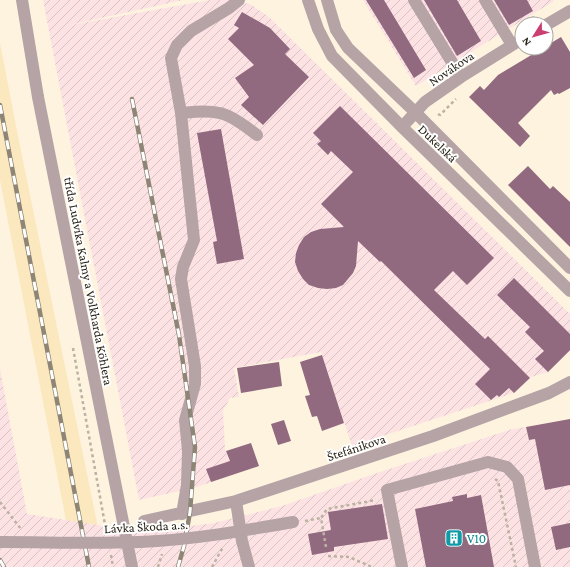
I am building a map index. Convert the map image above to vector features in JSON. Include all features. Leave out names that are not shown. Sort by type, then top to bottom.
[{"type":"street","name":"třída Ludvíka Kalmy a Volkharda Köhlera","points":[[22,0],[38,98],[132,567]]},
{"type":"street","points":[[186,513],[188,451],[185,420],[195,384],[195,366],[181,279],[183,267],[194,240],[181,113],[171,58],[177,45],[191,31],[229,8],[239,0]]},
{"type":"street","name":"Dukelská","points":[[308,0],[318,29],[332,56],[402,127],[570,291]]},
{"type":"street","name":"Dukelská","points":[[327,0],[336,30],[348,48],[415,112],[570,268]]},
{"type":"street","points":[[414,0],[461,77]]},
{"type":"street","points":[[485,0],[514,38]]},
{"type":"street","points":[[554,20],[570,11]]},
{"type":"street","name":"Novákova","points":[[402,127],[425,102],[461,77],[514,44]]},
{"type":"street","points":[[181,113],[220,113],[242,124],[257,135]]},
{"type":"street","name":"Štefánikova","points":[[144,521],[236,501],[433,436],[549,393],[570,382]]},
{"type":"street","points":[[402,567],[387,490],[488,462],[507,467],[518,479],[535,567]]},
{"type":"street","points":[[236,501],[242,541],[249,567]]},
{"type":"street","name":"Lávka Škoda a.s.","points":[[0,542],[141,542],[210,536],[293,522]]},
{"type":"path","points":[[492,476],[498,481],[516,567]]},
{"type":"path","points":[[326,547],[321,518],[327,509],[388,498]]},
{"type":"path","points":[[328,556],[349,557],[372,567]]},
{"type":"shaded area","points":[[43,0],[183,0],[65,26],[210,0],[227,0],[250,4],[269,17],[570,314],[570,351],[548,372],[531,377],[514,393],[352,446],[321,352],[234,368],[239,397],[230,398],[223,411],[225,449],[234,474],[197,487],[139,500]]},
{"type":"shaded area","points":[[363,0],[554,1],[530,16],[514,16],[514,26],[416,86]]},
{"type":"shaded area","points":[[0,43],[106,567],[75,567],[0,180]]},
{"type":"shaded area","points":[[0,369],[27,514],[144,532],[214,523],[282,506],[512,429],[526,427],[529,440],[570,433],[570,567],[0,567]]},
{"type":"building","points":[[366,0],[384,0],[426,70],[414,78]]},
{"type":"building","points":[[424,0],[457,0],[481,41],[457,56]]},
{"type":"building","points":[[494,0],[527,0],[533,11],[524,16],[514,16],[514,22],[509,25]]},
{"type":"building","points":[[242,12],[270,28],[290,49],[285,54],[309,77],[263,125],[241,105],[249,97],[235,78],[254,65],[228,39],[239,28],[234,25]]},
{"type":"building","points":[[561,37],[570,52],[570,88],[554,95],[551,90],[518,123],[530,136],[520,147],[469,97],[480,86],[484,90],[498,75],[530,56],[554,56],[554,41]]},
{"type":"building","points":[[340,106],[494,258],[467,285],[453,271],[434,290],[485,339],[488,336],[530,378],[514,393],[509,388],[499,397],[497,395],[491,400],[475,384],[490,369],[381,261],[380,262],[358,241],[356,266],[353,273],[343,285],[336,288],[318,288],[309,285],[298,271],[295,262],[296,253],[304,237],[311,232],[320,229],[344,227],[321,204],[353,172],[331,151],[328,155],[317,144],[321,141],[313,133]]},
{"type":"building","points":[[221,129],[244,259],[217,264],[213,242],[217,241],[197,133]]},
{"type":"building","points":[[528,166],[550,189],[553,186],[570,202],[570,247],[508,185]]},
{"type":"building","points":[[514,278],[570,334],[570,350],[548,372],[535,359],[544,351],[525,332],[530,327],[497,295]]},
{"type":"building","points":[[322,355],[344,423],[322,431],[317,416],[312,417],[305,396],[310,395],[300,362]]},
{"type":"building","points":[[279,362],[282,386],[241,393],[237,368]]},
{"type":"building","points":[[570,419],[570,485],[545,490],[535,439],[529,440],[526,427]]},
{"type":"building","points":[[284,420],[291,441],[278,445],[271,424]]},
{"type":"building","points":[[251,443],[259,466],[211,482],[206,469],[230,461],[226,451]]},
{"type":"building","name":"V10","points":[[467,494],[467,498],[481,495],[494,567],[426,567],[415,509],[453,501],[452,497]]},
{"type":"building","points":[[382,504],[388,539],[334,547],[334,551],[312,555],[308,534],[331,530],[328,512]]},
{"type":"building","points":[[570,523],[570,547],[556,550],[551,527]]},
{"type":"railway","points":[[132,99],[179,335],[195,447],[190,512],[184,546],[178,567]]},
{"type":"railway","points":[[0,105],[89,567]]},
{"type":"railway","points":[[0,560],[4,567]]},
{"type":"place","name":"V10","points":[[454,538]]}]
